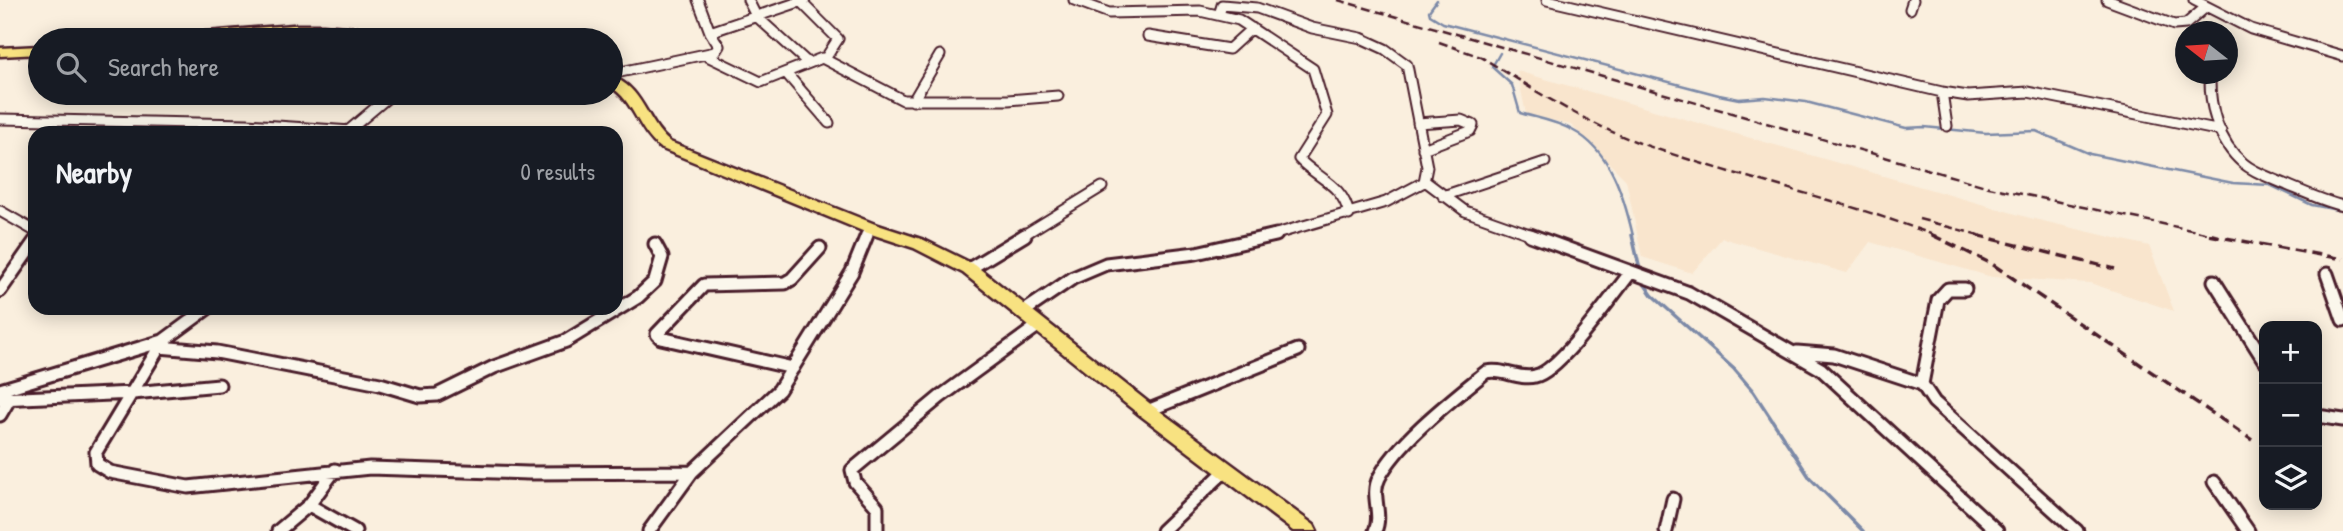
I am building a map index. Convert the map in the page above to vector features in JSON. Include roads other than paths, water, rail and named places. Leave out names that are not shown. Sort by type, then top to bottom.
[{"type":"highway","points":[[0,52],[28,51]]},
{"type":"highway","points":[[623,87],[634,96],[651,135],[665,145],[870,228],[919,244],[969,269],[1147,411],[1307,531]]},
{"type":"street","points":[[623,72],[707,56],[719,49],[698,0]]},
{"type":"street","points":[[748,0],[756,16],[807,62]]},
{"type":"street","points":[[1074,0],[1109,13],[1200,10],[1233,17],[1302,60],[1315,73],[1327,115],[1299,159],[1344,193],[1349,204],[1349,215]]},
{"type":"street","points":[[1134,13],[1140,0]]},
{"type":"street","points":[[1547,0],[1942,92],[1968,96],[2028,92],[2221,131]]},
{"type":"street","points":[[2107,0],[2174,25],[2186,24],[2206,7]]},
{"type":"street","points":[[2194,0],[2231,20],[2268,35],[2343,56]]},
{"type":"street","points":[[710,32],[801,1],[838,39],[825,59]]},
{"type":"street","points":[[1024,312],[1084,272],[1106,264],[1209,251],[1349,215],[1411,192],[1425,181],[1428,173],[1407,65],[1385,49],[1351,35],[1312,28],[1262,9],[1222,5],[1219,15]]},
{"type":"street","points":[[1148,36],[1229,49],[1252,28]]},
{"type":"street","points":[[913,101],[940,55]]},
{"type":"street","points":[[707,56],[757,81],[769,80],[807,62],[825,59],[891,96],[913,101],[1058,96]]},
{"type":"street","points":[[786,73],[829,123]]},
{"type":"street","points":[[2211,84],[2212,109],[2221,131],[2233,152],[2245,164],[2313,198],[2343,206]]},
{"type":"street","points":[[1942,92],[1947,126]]},
{"type":"street","points":[[355,126],[379,105]]},
{"type":"street","points":[[0,119],[204,126]]},
{"type":"street","points":[[1418,123],[1461,120],[1473,125],[1470,131],[1423,149]]},
{"type":"street","points":[[1443,196],[1545,162]]},
{"type":"street","points":[[1425,181],[1473,215],[1689,293],[1792,352],[1835,380],[1997,531]]},
{"type":"street","points":[[969,269],[1102,187]]},
{"type":"street","points":[[0,211],[28,227]]},
{"type":"street","points":[[649,531],[692,472],[766,405],[793,368],[811,334],[852,272],[870,228]]},
{"type":"street","points":[[623,306],[638,297],[659,273],[662,257],[654,244]]},
{"type":"street","points":[[793,368],[661,338],[657,334],[704,285],[785,283],[792,279],[820,248]]},
{"type":"street","points":[[1,287],[28,250]]},
{"type":"street","points":[[1375,531],[1380,521],[1375,489],[1378,479],[1407,444],[1486,372],[1503,369],[1530,377],[1542,374],[1565,351],[1631,272]]},
{"type":"street","points":[[2327,274],[2343,320]]},
{"type":"street","points":[[2214,281],[2259,352]]},
{"type":"street","points":[[1922,384],[1938,300],[1948,289],[1965,289]]},
{"type":"street","points":[[3,396],[161,344],[199,315]]},
{"type":"street","points":[[161,344],[217,352],[380,384],[420,396],[437,395],[494,367],[566,341],[609,315]]},
{"type":"street","points":[[877,531],[878,509],[871,498],[855,485],[851,479],[852,470],[940,397],[1039,325]]},
{"type":"street","points":[[161,344],[96,452],[97,464],[110,472],[188,487],[370,468],[528,473],[692,472]]},
{"type":"street","points":[[1147,411],[1298,350]]},
{"type":"street","points":[[1792,352],[1834,355],[1922,384],[1934,402],[2077,531]]},
{"type":"street","points":[[3,396],[133,393],[219,385]]},
{"type":"street","points":[[0,415],[3,396]]},
{"type":"street","points":[[2322,417],[2343,419]]},
{"type":"street","points":[[278,531],[309,505],[335,470]]},
{"type":"street","points":[[1162,531],[1226,470]]},
{"type":"street","points":[[2214,482],[2248,531]]},
{"type":"street","points":[[1666,531],[1673,499]]},
{"type":"street","points":[[309,505],[355,531]]},
{"type":"waterway","points":[[1437,0],[1429,11],[1430,15],[1443,23],[1719,95],[1739,99],[1765,97],[1806,102],[1906,128],[1924,127],[1986,133],[2036,131],[2090,154],[2233,183],[2270,185],[2312,205],[2343,211]]},
{"type":"waterway","points":[[1500,53],[1492,67],[1512,85],[1520,113],[1572,130],[1597,150],[1606,162],[1620,191],[1633,236]]},
{"type":"waterway","points":[[1632,235],[1640,270]]},
{"type":"waterway","points":[[1643,282],[1652,295],[1734,369],[1753,391],[1810,478],[1863,531]]},
{"type":"railway","points":[[1338,0],[1989,187],[2219,236]]},
{"type":"railway","points":[[1439,42],[1481,57],[1532,88]]},
{"type":"railway","points":[[1524,84],[1593,123],[1637,142],[1712,167],[1862,210],[1936,236]]},
{"type":"railway","points":[[1919,219],[1983,236]]},
{"type":"railway","points":[[1932,235],[1992,264],[2252,440]]},
{"type":"railway","points":[[1976,235],[2115,269]]},
{"type":"railway","points":[[2209,235],[2343,259]]}]
